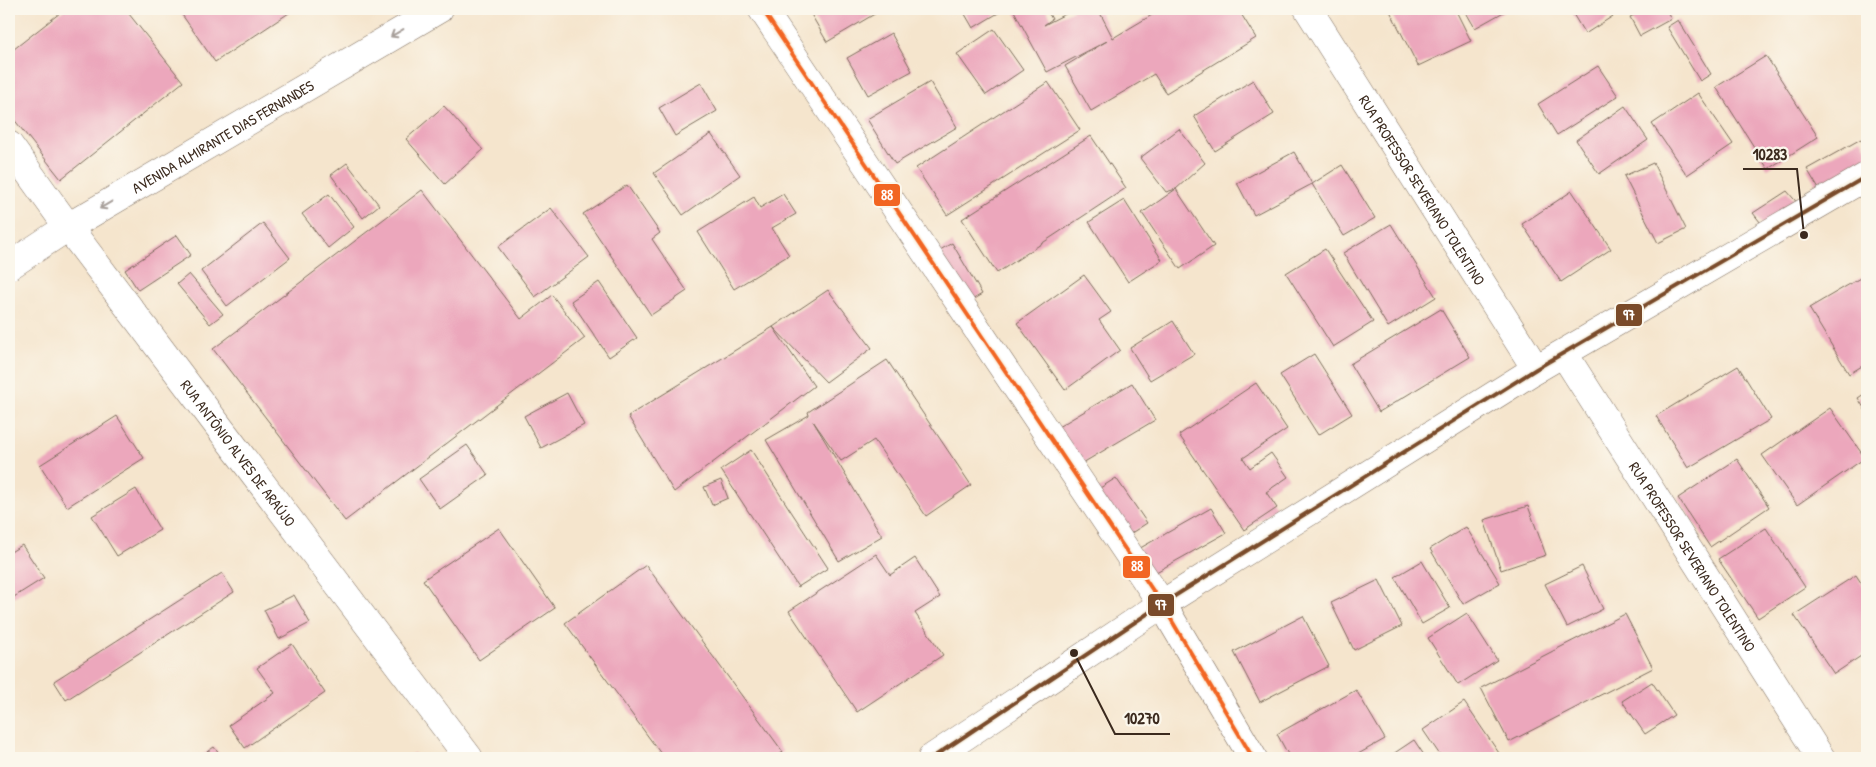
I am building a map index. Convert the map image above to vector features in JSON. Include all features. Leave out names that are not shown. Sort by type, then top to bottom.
[{"type":"street","name":"AVENIDA ALMIRANTE DIAS FERNANDES","points":[[9,266],[68,227],[439,9]]},
{"type":"street","points":[[762,9],[1162,604],[1254,758]]},
{"type":"street","name":"RUA PROFESSOR SEVERIANO TOLENTINO","points":[[1308,9],[1536,369]]},
{"type":"street","name":"RUA ANTÔNIO ALVES DE ARAÚJO","points":[[9,146],[68,227],[469,758]]},
{"type":"street","points":[[932,758],[1162,604],[1536,369],[1867,176]]},
{"type":"street","name":"RUA PROFESSOR SEVERIANO TOLENTINO","points":[[1564,354],[1821,758]]},
{"type":"building","points":[[65,9],[125,9],[183,82],[61,179],[9,113],[9,53]]},
{"type":"building","points":[[178,9],[295,9],[215,62]]},
{"type":"building","points":[[808,9],[883,9],[827,42]]},
{"type":"building","points":[[962,9],[1005,9],[973,28]]},
{"type":"building","points":[[1013,9],[1046,9],[1052,19],[1044,25],[1075,9],[1098,9],[1113,38],[1162,9],[1238,9],[1256,38],[1166,93],[1154,74],[1091,111],[1065,66],[1107,41],[1047,72]]},
{"type":"building","points":[[1389,9],[1455,9],[1471,41],[1418,66]]},
{"type":"building","points":[[1464,9],[1509,9],[1475,28]]},
{"type":"building","points":[[1570,9],[1624,9],[1585,34]]},
{"type":"building","points":[[1646,9],[1666,9],[1671,19],[1640,36],[1630,17]]},
{"type":"building","points":[[1678,20],[1711,74],[1700,81],[1667,27]]},
{"type":"building","points":[[994,29],[1023,70],[986,95],[957,54]]},
{"type":"building","points":[[891,33],[912,71],[868,95],[847,58]]},
{"type":"building","points":[[1766,56],[1818,137],[1768,169],[1716,87]]},
{"type":"building","points":[[1598,66],[1618,96],[1557,135],[1538,104]]},
{"type":"building","points":[[1253,80],[1274,114],[1215,151],[1194,116]]},
{"type":"building","points":[[930,82],[957,127],[895,164],[867,119]]},
{"type":"building","points":[[1048,82],[1080,130],[947,215],[916,168]]},
{"type":"building","points":[[701,83],[717,111],[675,136],[659,108]]},
{"type":"building","points":[[1698,93],[1733,144],[1687,175],[1652,124]]},
{"type":"building","points":[[444,106],[483,150],[445,184],[406,139]]},
{"type":"building","points":[[1625,106],[1648,140],[1599,174],[1576,140]]},
{"type":"building","points":[[1179,129],[1205,163],[1176,189],[1166,192],[1140,158]]},
{"type":"building","points":[[711,134],[740,175],[683,215],[654,173]]},
{"type":"building","points":[[1091,136],[1126,188],[997,273],[962,219]]},
{"type":"building","points":[[1861,139],[1867,150],[1867,171],[1823,196],[1807,169]]},
{"type":"building","points":[[1294,152],[1312,184],[1254,215],[1237,183]]},
{"type":"building","points":[[347,163],[379,205],[363,218],[331,175]]},
{"type":"building","points":[[1653,163],[1686,229],[1658,243],[1624,176]]},
{"type":"building","points":[[1342,165],[1375,218],[1344,236],[1312,184]]},
{"type":"building","points":[[627,185],[660,233],[652,239],[687,291],[651,315],[583,214]]},
{"type":"building","points":[[1176,189],[1214,246],[1180,269],[1142,213]]},
{"type":"building","points":[[422,190],[521,319],[552,295],[585,338],[345,521],[213,349]]},
{"type":"building","points":[[1572,191],[1611,249],[1561,282],[1522,224]]},
{"type":"building","points":[[1787,191],[1800,206],[1764,227],[1753,213]]},
{"type":"building","points":[[329,194],[354,227],[328,248],[302,214]]},
{"type":"building","points":[[783,194],[796,214],[772,228],[789,255],[734,289],[698,232],[754,197],[760,208]]},
{"type":"building","points":[[1124,200],[1162,260],[1128,282],[1089,222]]},
{"type":"building","points":[[551,208],[589,257],[535,297],[498,247]]},
{"type":"building","points":[[263,223],[290,258],[227,306],[201,271]]},
{"type":"building","points":[[1391,224],[1436,297],[1388,327],[1343,253]]},
{"type":"building","points":[[177,235],[191,255],[138,290],[125,270]]},
{"type":"building","points":[[952,243],[982,294],[965,304],[935,253]]},
{"type":"building","points":[[1325,249],[1373,322],[1333,347],[1286,273]]},
{"type":"building","points":[[189,274],[223,314],[210,324],[177,284]]},
{"type":"building","points":[[1867,274],[1867,363],[1849,374],[1809,308]]},
{"type":"building","points":[[1084,275],[1111,312],[1099,320],[1120,350],[1065,390],[1017,323]]},
{"type":"building","points":[[599,282],[637,338],[609,357],[571,301]]},
{"type":"building","points":[[828,290],[872,348],[826,382],[773,327]]},
{"type":"building","points":[[1441,309],[1470,357],[1379,412],[1350,364]]},
{"type":"building","points":[[1173,321],[1194,354],[1150,380],[1130,348]]},
{"type":"building","points":[[773,327],[814,386],[674,492],[628,416]]},
{"type":"building","points":[[1314,354],[1352,414],[1318,435],[1280,375]]},
{"type":"building","points":[[887,360],[971,485],[926,516],[874,440],[841,461],[813,421],[882,536],[839,561],[766,440],[809,415],[808,412]]},
{"type":"building","points":[[1738,366],[1771,419],[1688,468],[1656,416]]},
{"type":"building","points":[[1132,383],[1155,420],[1076,467],[1053,430]]},
{"type":"building","points":[[1256,383],[1287,429],[1243,458],[1250,468],[1271,453],[1288,477],[1266,492],[1277,508],[1244,530],[1179,435]]},
{"type":"building","points":[[1867,392],[1867,413],[1858,398]]},
{"type":"building","points":[[567,393],[584,425],[541,448],[524,416]]},
{"type":"building","points":[[1830,408],[1865,458],[1797,505],[1762,455]]},
{"type":"building","points":[[117,416],[144,458],[67,507],[40,465]]},
{"type":"building","points":[[467,445],[488,475],[440,509],[419,479]]},
{"type":"building","points":[[751,450],[828,568],[798,587],[721,470]]},
{"type":"building","points":[[1737,459],[1769,507],[1710,547],[1678,498]]},
{"type":"building","points":[[1116,478],[1147,523],[1122,539],[1092,493]]},
{"type":"building","points":[[721,480],[728,498],[712,505],[704,487]]},
{"type":"building","points":[[136,489],[160,530],[117,556],[92,516]]},
{"type":"building","points":[[1528,506],[1546,555],[1501,570],[1484,520]]},
{"type":"building","points":[[1211,508],[1226,533],[1149,576],[1135,551]]},
{"type":"building","points":[[1466,527],[1500,583],[1463,604],[1430,549]]},
{"type":"building","points":[[499,528],[555,608],[479,660],[423,580]]},
{"type":"building","points":[[1766,528],[1805,587],[1758,618],[1718,559]]},
{"type":"building","points":[[22,545],[44,578],[9,600],[9,553]]},
{"type":"building","points":[[876,554],[890,575],[915,558],[940,597],[915,613],[943,655],[857,712],[789,611]]},
{"type":"building","points":[[1422,561],[1450,608],[1422,624],[1395,577]]},
{"type":"building","points":[[646,565],[783,752],[775,758],[664,758],[565,623]]},
{"type":"building","points":[[1582,566],[1603,609],[1567,627],[1545,584]]},
{"type":"building","points":[[222,573],[234,592],[66,700],[54,681]]},
{"type":"building","points":[[1856,575],[1867,592],[1867,652],[1834,674],[1794,615]]},
{"type":"building","points":[[1379,580],[1402,626],[1354,650],[1331,603]]},
{"type":"building","points":[[294,595],[310,623],[279,639],[264,610]]},
{"type":"building","points":[[1467,613],[1497,660],[1458,685],[1428,638]]},
{"type":"building","points":[[1625,614],[1653,668],[1509,742],[1481,688]]},
{"type":"building","points":[[1303,616],[1329,666],[1260,702],[1234,652]]},
{"type":"building","points":[[292,644],[325,693],[245,748],[229,725],[275,693],[257,668]]},
{"type":"building","points":[[1652,682],[1674,715],[1645,734],[1622,701]]},
{"type":"building","points":[[1356,690],[1385,739],[1351,758],[1290,758],[1277,734]]},
{"type":"building","points":[[1464,702],[1501,756],[1497,758],[1442,758],[1423,730]]},
{"type":"building","points":[[1414,740],[1426,758],[1387,758]]},
{"type":"building","points":[[214,747],[222,758],[198,758]]},
{"type":"building","points":[[414,753],[417,758],[403,758]]},
{"type":"transit line","name":"88","points":[[762,9],[1162,604],[1253,758]]},
{"type":"transit line","name":"97","points":[[932,758],[1162,604],[1536,369],[1867,176]]},
{"type":"place","name":"10283","points":[[1804,235]]},
{"type":"place","name":"10270","points":[[1074,653]]}]
